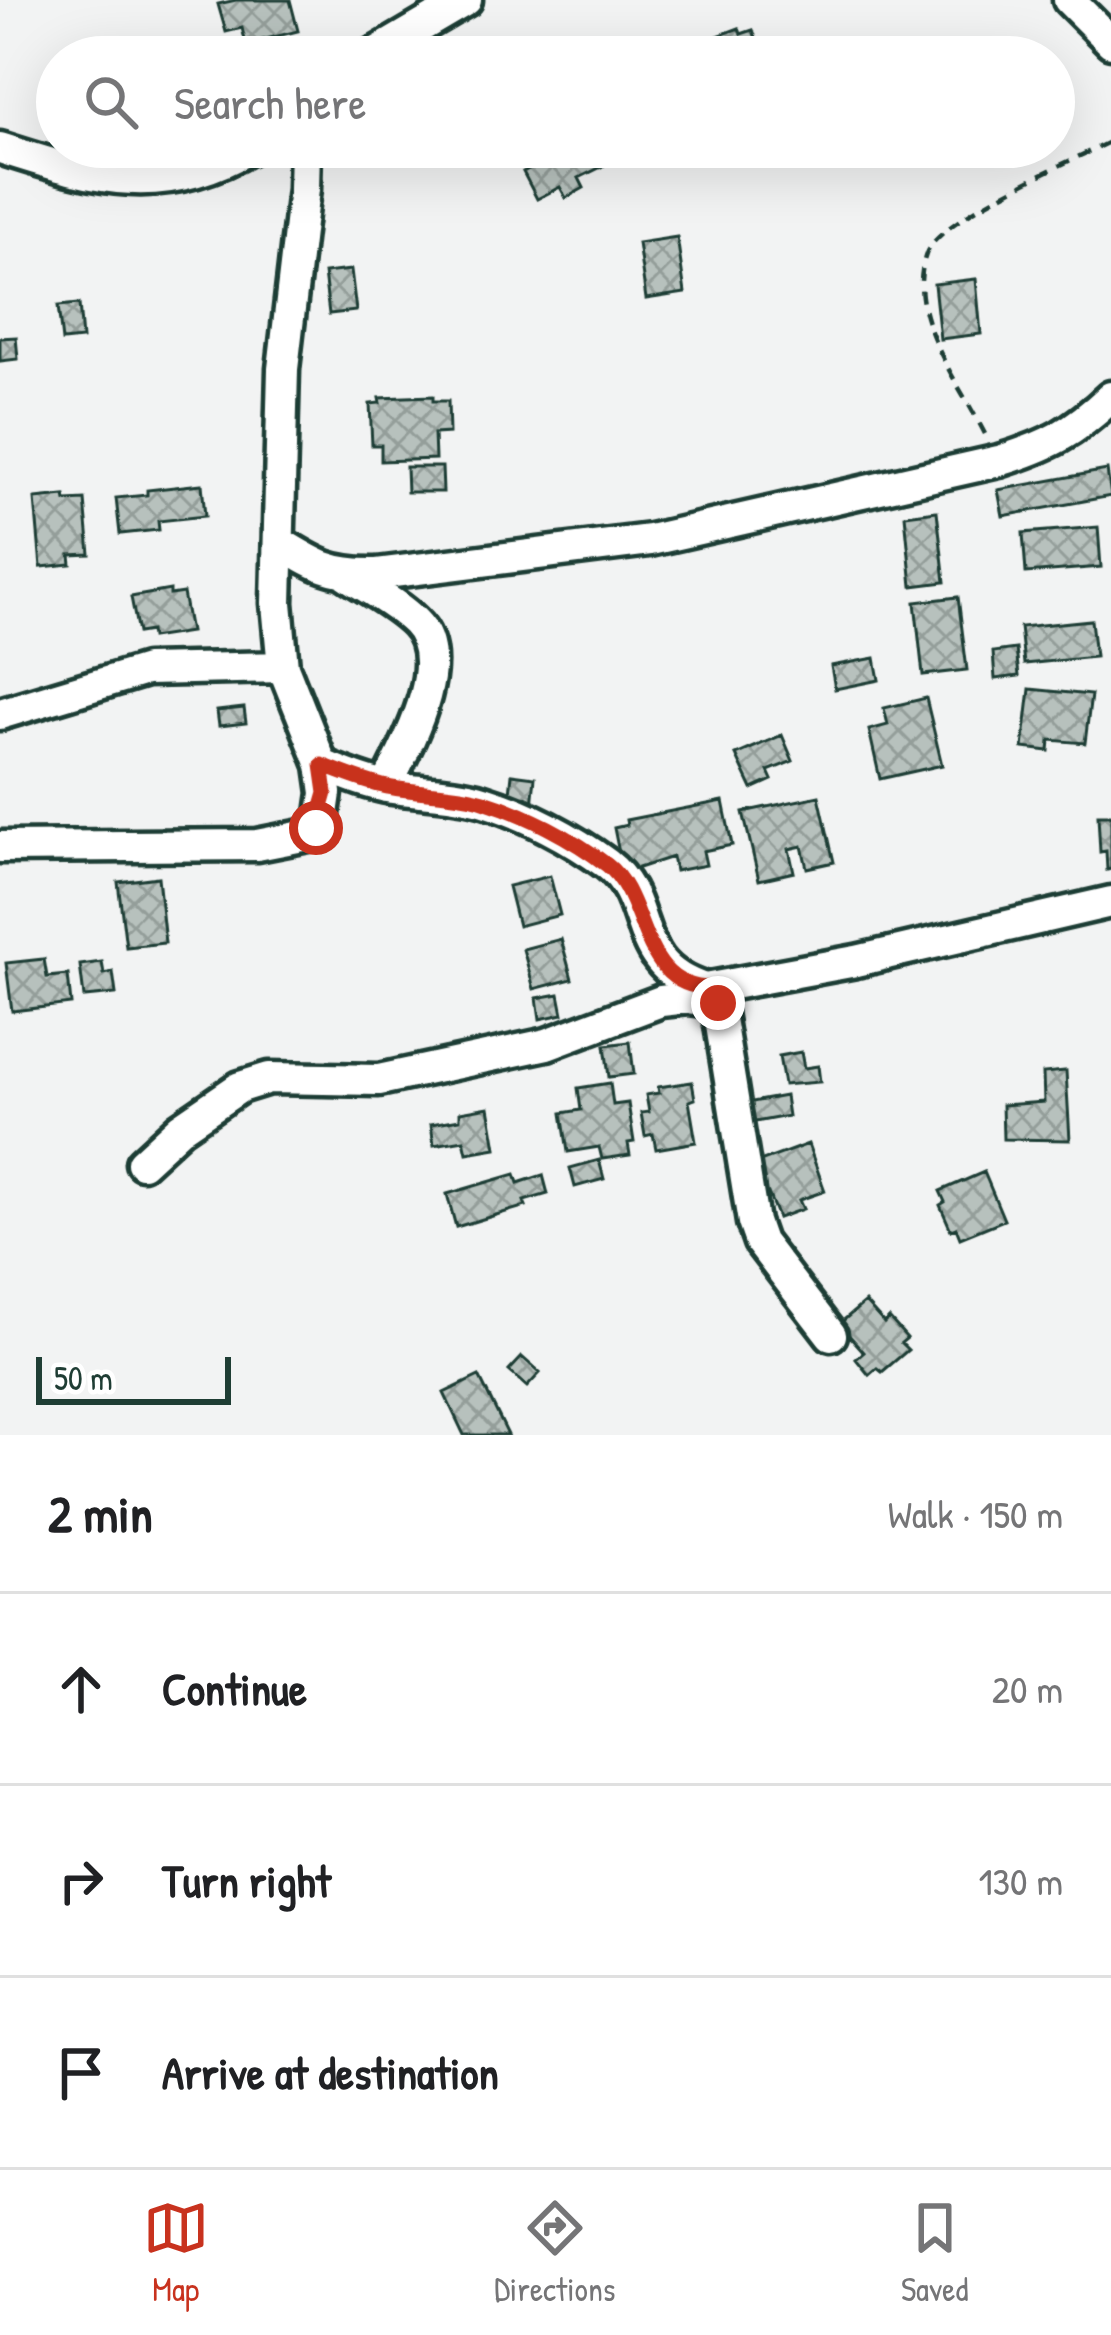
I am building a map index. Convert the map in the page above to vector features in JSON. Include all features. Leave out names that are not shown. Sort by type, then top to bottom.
[{"type":"street","points":[[405,36],[466,0]]},
{"type":"street","points":[[1069,0],[1111,42]]},
{"type":"street","points":[[0,148],[36,159]]},
{"type":"street","points":[[64,168],[135,181],[201,168]]},
{"type":"street","points":[[0,847],[207,847],[289,841],[316,828],[326,793],[322,765],[283,667],[278,603],[283,369],[304,168]]},
{"type":"street","points":[[279,542],[322,568],[377,574],[650,540],[999,461],[1049,445],[1111,397]]},
{"type":"street","points":[[346,574],[420,626],[427,649],[428,698],[386,787]]},
{"type":"street","points":[[0,714],[146,670],[283,667]]},
{"type":"street","points":[[322,765],[386,787],[483,800],[549,829],[623,879],[649,950],[692,985],[717,995]]},
{"type":"street","points":[[142,1162],[180,1128],[240,1088],[269,1078],[379,1079],[548,1045],[634,1010],[717,995],[1111,902]]},
{"type":"street","points":[[634,1010],[649,950]]},
{"type":"street","points":[[717,995],[753,1222],[760,1242],[831,1335]]},
{"type":"path","points":[[1075,160],[1111,141]]},
{"type":"path","points":[[999,461],[934,336],[921,282],[927,250],[968,216],[1060,168]]},
{"type":"building","points":[[290,0],[298,31],[278,36],[244,36],[242,28],[226,32],[218,4]]},
{"type":"building","points":[[739,28],[741,34],[753,30],[755,36],[718,36]]},
{"type":"building","points":[[599,168],[579,178],[584,188],[566,198],[560,187],[537,199],[523,172]]},
{"type":"building","points":[[677,237],[685,293],[646,299],[638,243]]},
{"type":"building","points":[[351,270],[356,311],[329,314],[324,273]]},
{"type":"building","points":[[976,279],[981,334],[940,339],[934,284]]},
{"type":"building","points":[[79,304],[82,339],[62,341],[58,306]]},
{"type":"building","points":[[16,337],[18,359],[0,361],[0,338]]},
{"type":"building","points":[[433,396],[433,401],[448,401],[449,433],[434,434],[435,459],[381,461],[381,445],[372,445],[370,404],[380,403],[379,398]]},
{"type":"building","points":[[406,467],[442,467],[443,492],[407,492]]},
{"type":"building","points":[[1107,470],[1111,496],[1003,516],[998,490]]},
{"type":"building","points":[[202,484],[205,516],[158,521],[159,530],[120,534],[116,498]]},
{"type":"building","points":[[65,496],[66,501],[85,500],[90,554],[70,555],[71,564],[41,567],[35,499]]},
{"type":"building","points":[[937,511],[945,582],[912,586],[905,515]]},
{"type":"building","points":[[1098,527],[1101,567],[1026,573],[1023,533]]},
{"type":"building","points":[[170,590],[170,595],[183,593],[190,632],[151,638],[150,631],[138,633],[131,597]]},
{"type":"building","points":[[958,597],[967,670],[923,675],[915,602]]},
{"type":"building","points":[[1091,620],[1095,657],[1024,664],[1020,627]]},
{"type":"building","points":[[1016,649],[1019,676],[995,679],[993,652]]},
{"type":"building","points":[[875,658],[879,680],[835,689],[831,666]]},
{"type":"building","points":[[1030,689],[1091,695],[1085,743],[1050,740],[1049,751],[1023,748]]},
{"type":"building","points":[[926,698],[942,765],[880,779],[869,730],[888,725],[884,708]]},
{"type":"building","points":[[244,708],[246,723],[219,726],[217,711]]},
{"type":"building","points":[[782,735],[793,761],[768,771],[772,780],[752,789],[736,755]]},
{"type":"building","points":[[512,774],[535,777],[532,806],[509,803]]},
{"type":"building","points":[[819,796],[834,862],[807,868],[802,846],[789,849],[794,872],[759,880],[743,812]]},
{"type":"building","points":[[723,801],[732,845],[703,851],[706,865],[675,871],[672,857],[623,873],[614,828],[627,825],[626,820]]},
{"type":"building","points":[[1098,815],[1111,815],[1111,869],[1107,870],[1106,851],[1100,852]]},
{"type":"building","points":[[550,876],[560,915],[518,926],[508,886]]},
{"type":"building","points":[[158,877],[165,943],[126,947],[118,882]]},
{"type":"building","points":[[561,939],[572,979],[534,989],[523,949]]},
{"type":"building","points":[[44,959],[47,977],[68,975],[71,1004],[12,1011],[6,963]]},
{"type":"building","points":[[102,962],[104,974],[113,972],[116,994],[84,997],[80,965]]},
{"type":"building","points":[[559,994],[563,1014],[540,1019],[537,998]]},
{"type":"building","points":[[630,1042],[634,1074],[609,1077],[605,1045]]},
{"type":"building","points":[[801,1052],[804,1068],[818,1066],[820,1082],[784,1085],[779,1056]]},
{"type":"building","points":[[1066,1071],[1070,1140],[1003,1139],[1002,1105],[1044,1102],[1043,1073]]},
{"type":"building","points":[[692,1082],[695,1099],[689,1101],[696,1142],[656,1149],[653,1134],[645,1136],[641,1113],[649,1112],[646,1095],[659,1093],[658,1087]]},
{"type":"building","points":[[610,1083],[613,1105],[628,1103],[634,1142],[628,1143],[630,1155],[602,1159],[599,1147],[568,1152],[562,1113],[581,1110],[578,1088]]},
{"type":"building","points":[[785,1096],[788,1116],[750,1123],[747,1103]]},
{"type":"building","points":[[489,1107],[496,1148],[467,1153],[464,1140],[434,1145],[431,1124]]},
{"type":"building","points":[[808,1144],[825,1191],[799,1200],[803,1209],[778,1218],[768,1193],[760,1196],[749,1166]]},
{"type":"building","points":[[599,1160],[604,1179],[575,1187],[570,1168]]},
{"type":"building","points":[[984,1172],[1004,1220],[960,1238],[940,1205],[945,1202],[940,1191]]},
{"type":"building","points":[[515,1174],[518,1183],[543,1175],[548,1194],[524,1201],[526,1206],[456,1227],[447,1194]]},
{"type":"building","points":[[865,1302],[907,1338],[901,1343],[908,1350],[882,1372],[877,1368],[869,1375],[856,1359],[864,1352],[839,1324]]},
{"type":"building","points":[[522,1357],[540,1373],[527,1387],[509,1371]]},
{"type":"building","points":[[479,1376],[508,1435],[464,1435],[444,1393]]},
{"type":"route","points":[[316,828],[326,793],[322,765],[386,787],[483,800],[509,811],[609,866],[623,879],[633,899],[649,950],[692,985],[715,988],[718,1003]]}]
